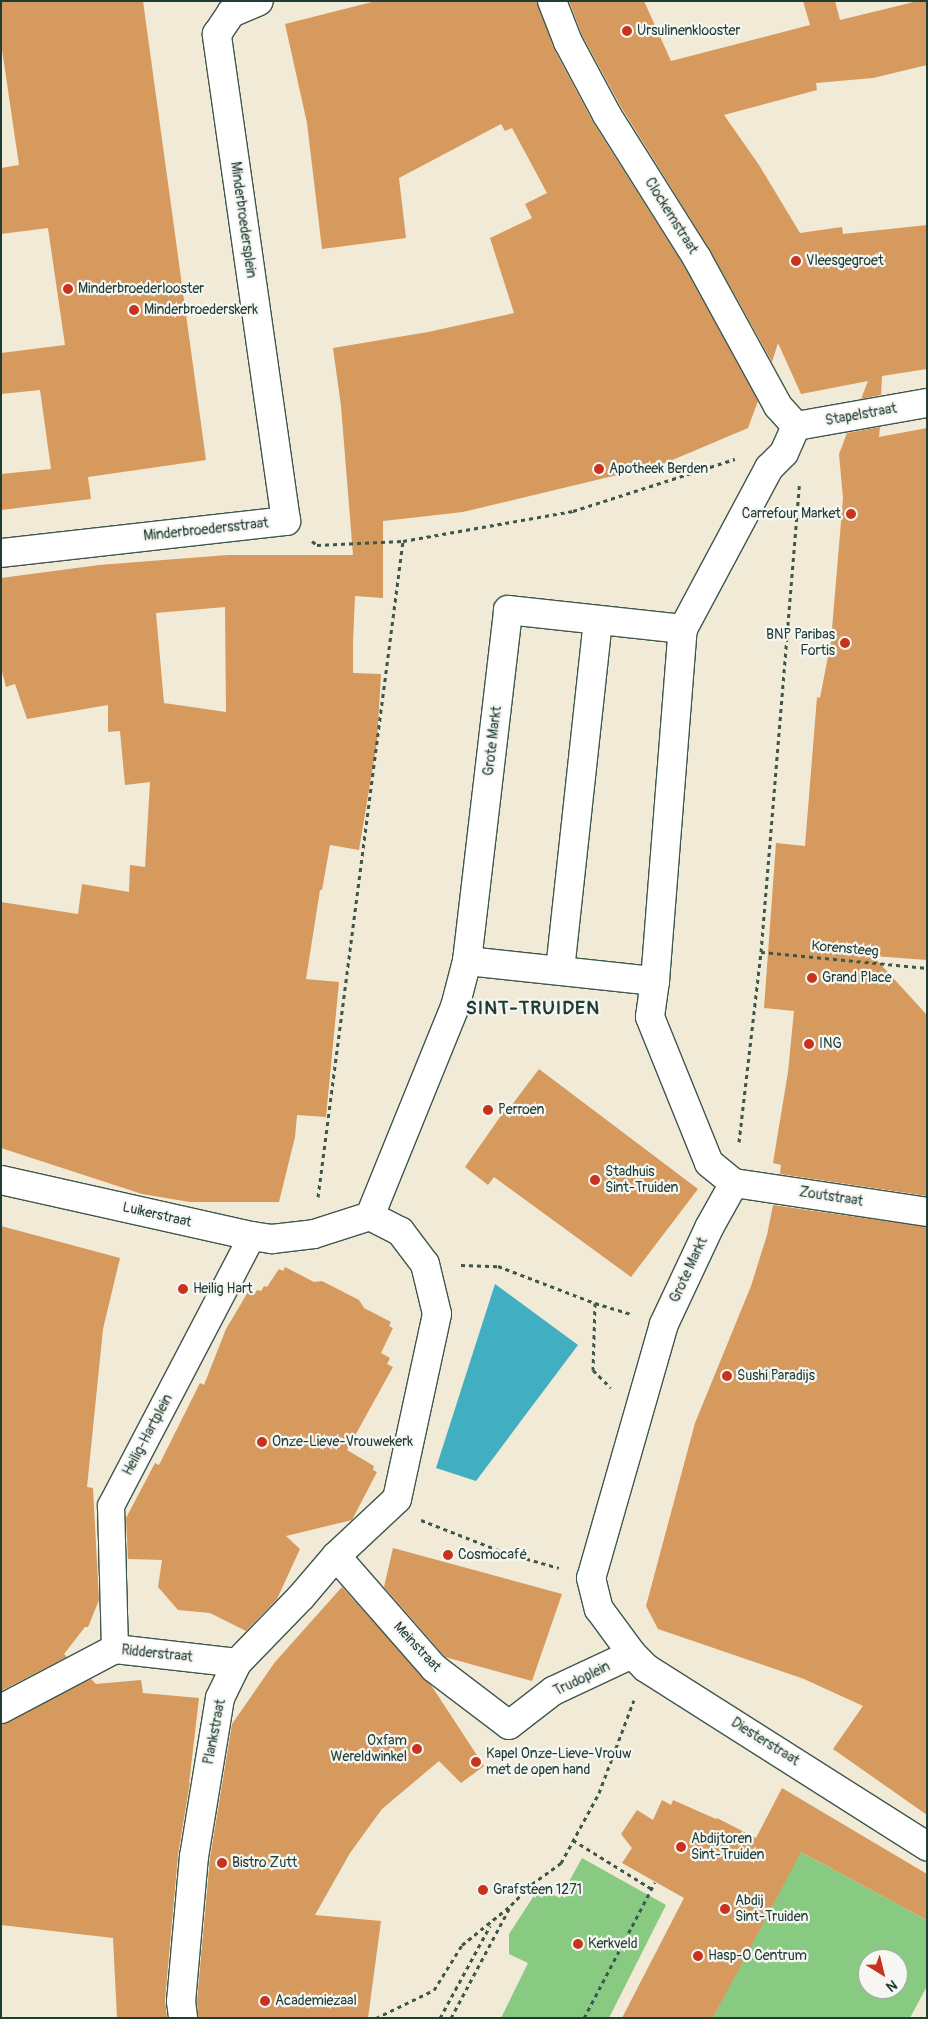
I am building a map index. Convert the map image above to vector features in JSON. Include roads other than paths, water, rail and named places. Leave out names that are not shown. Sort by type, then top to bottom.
[{"type":"street","name":"Minderbroedersplein","points":[[259,1],[231,13],[216,34],[286,521]]},
{"type":"street","name":"Clockemstraat","points":[[552,1],[568,42],[608,115],[697,258],[778,406],[796,426]]},
{"type":"street","name":"Stapelstraat","points":[[796,426],[927,403]]},
{"type":"street","points":[[734,1183],[709,1163],[650,1017],[655,981],[683,629],[770,468],[784,453],[796,426]]},
{"type":"street","name":"Minderbroedersstraat","points":[[1,553],[286,521]]},
{"type":"street","name":"Grote Markt","points":[[370,1216],[455,1007],[467,961],[508,610],[683,629]]},
{"type":"street","points":[[560,970],[598,621]]},
{"type":"street","points":[[467,961],[655,981]]},
{"type":"street","name":"Luikerstraat","points":[[1,1180],[272,1239],[314,1234],[370,1216]]},
{"type":"street","name":"Grote Markt","points":[[612,1628],[599,1609],[591,1578],[664,1324],[709,1228],[734,1183]]},
{"type":"street","name":"Zoutstraat","points":[[734,1183],[927,1212]]},
{"type":"street","name":"Plankstraat","points":[[183,2018],[181,2001],[194,1856],[220,1698],[237,1663],[301,1597],[336,1556],[386,1507],[397,1499],[437,1314],[425,1264],[400,1231],[370,1216]]},
{"type":"street","name":"Heilig-Hartplein","points":[[115,1649],[111,1506],[252,1236]]},
{"type":"street","name":"Meinstraat","points":[[336,1556],[434,1668],[509,1725]]},
{"type":"street","name":"Diesterstraat","points":[[612,1628],[639,1661],[927,1846]]},
{"type":"street","name":"Ridderstraat","points":[[1,1710],[115,1649],[237,1663]]},
{"type":"street","name":"Trudoplein","points":[[509,1725],[553,1691],[639,1661]]},
{"type":"water","points":[[495,1284],[578,1345],[476,1481],[436,1468]]},
{"type":"place","name":"Ursulinenklooster","points":[[627,31]]},
{"type":"place","name":"Vleesgegroet","points":[[796,261]]},
{"type":"place","name":"Minderbroederlooster","points":[[68,289]]},
{"type":"place","name":"Minderbroederskerk","points":[[134,310]]},
{"type":"place","name":"Apotheek Berden","points":[[599,469]]},
{"type":"place","name":"Carrefour Market","points":[[851,514]]},
{"type":"place","name":"BNP Paribas Fortis","points":[[845,643]]},
{"type":"place","name":"Grand Place","points":[[812,978]]},
{"type":"place","name":"ING","points":[[809,1044]]},
{"type":"place","name":"Perroen","points":[[488,1110]]},
{"type":"place","name":"Stadhuis Sint-Truiden","points":[[595,1180]]},
{"type":"place","name":"Heilig Hart","points":[[183,1289]]},
{"type":"place","name":"Sushi Paradijs","points":[[727,1376]]},
{"type":"place","name":"Onze-Lieve-Vrouwekerk","points":[[262,1442]]},
{"type":"place","name":"Cosmocafė","points":[[448,1555]]},
{"type":"place","name":"Oxfam Wereldwinkel","points":[[417,1749]]},
{"type":"place","name":"Kapel Onze-Lieve-Vrouw met de open hand","points":[[476,1762]]},
{"type":"place","name":"Abdijtoren Sint-Truiden","points":[[681,1847]]},
{"type":"place","name":"Bistro Zutt","points":[[222,1863]]},
{"type":"place","name":"Grafsteen 1271","points":[[483,1890]]},
{"type":"place","name":"Abdij Sint-Truiden","points":[[725,1909]]},
{"type":"place","name":"Kerkveld","points":[[578,1944]]},
{"type":"place","name":"Hasp-O Centrum","points":[[698,1956]]},
{"type":"place","name":"Academiezaal","points":[[265,2001]]},
{"type":"district","name":"SINT-TRUIDEN","points":[[533,1009]]}]
